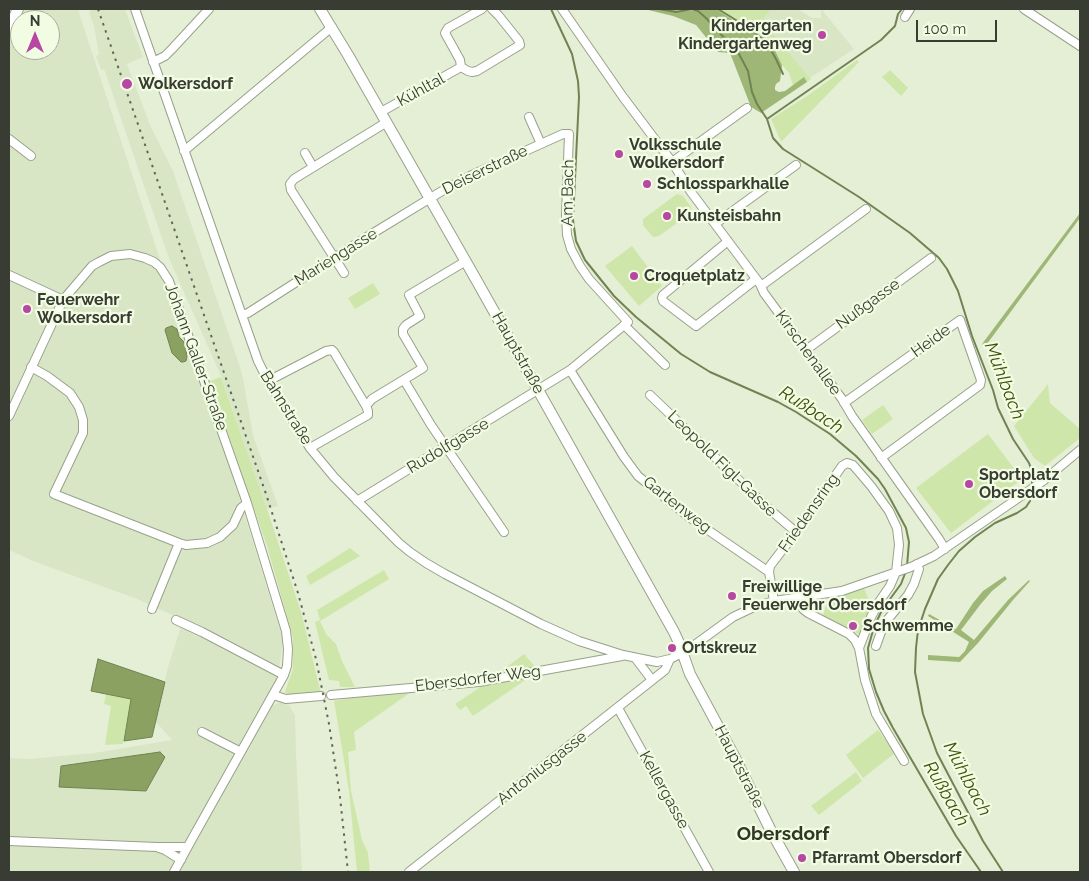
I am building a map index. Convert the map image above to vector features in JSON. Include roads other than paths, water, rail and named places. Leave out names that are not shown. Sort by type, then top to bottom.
[{"type":"main road","points":[[9,28],[18,9]]},
{"type":"main road","name":"Hauptstraße","points":[[320,9],[430,197],[674,632],[690,674],[794,872]]},
{"type":"street","name":"Bahnstraße","points":[[134,9],[258,361],[287,413],[310,448],[334,477],[399,543],[426,563],[541,624],[579,641],[636,658],[657,662],[670,659]]},
{"type":"street","points":[[154,62],[165,56],[209,9]]},
{"type":"street","name":"Kühltal","points":[[461,67],[460,60],[446,36],[446,30],[482,9]]},
{"type":"street","name":"Kühltal","points":[[461,67],[468,71],[477,71],[522,45],[492,9]]},
{"type":"street","name":"Kirschenallee","points":[[562,9],[672,162],[691,192],[762,286],[764,293],[945,549]]},
{"type":"street","points":[[905,17],[910,9]]},
{"type":"street","points":[[1024,9],[1080,46]]},
{"type":"street","points":[[184,150],[332,27]]},
{"type":"street","name":"Kühltal","points":[[381,112],[461,67]]},
{"type":"street","points":[[672,162],[747,108]]},
{"type":"street","name":"Deiserstraße","points":[[529,117],[541,144]]},
{"type":"street","points":[[344,273],[291,190],[290,184],[294,179],[387,122]]},
{"type":"street","name":"Deiserstraße","points":[[430,197],[476,173],[563,134],[569,134]]},
{"type":"street","name":"Am Bach","points":[[569,134],[566,215],[567,234],[571,249],[580,266],[626,324],[665,365]]},
{"type":"street","points":[[9,139],[31,156]]},
{"type":"street","points":[[305,153],[314,167]]},
{"type":"street","points":[[715,224],[796,165]]},
{"type":"street","name":"Mariengasse","points":[[242,315],[430,197]]},
{"type":"street","points":[[762,286],[866,209]]},
{"type":"street","points":[[728,241],[663,296],[663,301],[696,326],[756,279]]},
{"type":"street","name":"Johann Galler-Straße","points":[[9,416],[63,300],[92,266],[111,256],[123,254],[137,255],[154,262],[163,270],[169,280],[247,503],[288,642],[288,658],[284,675],[174,872]]},
{"type":"street","name":"Nußgasse","points":[[806,350],[931,258]]},
{"type":"street","points":[[366,406],[372,399],[423,368],[403,332],[406,325],[420,316],[409,295],[466,261]]},
{"type":"street","points":[[9,275],[63,300]]},
{"type":"street","name":"Heide","points":[[844,404],[960,320],[981,380],[980,385],[881,458]]},
{"type":"street","name":"Rudolfgasse","points":[[357,501],[570,370],[626,324]]},
{"type":"street","points":[[268,381],[326,350],[334,352],[366,406],[368,415],[310,448]]},
{"type":"street","points":[[31,367],[70,393],[80,407],[84,420],[83,433],[54,494],[179,543],[193,545],[214,540],[226,532],[233,524],[241,508],[247,503]]},
{"type":"street","name":"Gartenweg","points":[[570,370],[624,457],[638,476],[689,517],[769,572]]},
{"type":"street","points":[[404,380],[504,532]]},
{"type":"street","name":"Leopold Figl-Gasse","points":[[650,395],[796,532]]},
{"type":"street","points":[[670,659],[684,657],[733,617],[754,607],[774,601],[842,591],[914,566],[945,549],[1037,485],[1080,450]]},
{"type":"street","name":"Friedensring","points":[[769,572],[770,566],[845,464],[849,464],[857,469],[881,499],[894,520],[899,544],[898,572]]},
{"type":"street","points":[[152,609],[179,543]]},
{"type":"street","points":[[876,646],[888,619],[908,595],[914,584],[918,570],[914,566]]},
{"type":"street","points":[[769,572],[774,601]]},
{"type":"street","points":[[859,648],[878,602],[898,572]]},
{"type":"street","points":[[800,598],[803,609],[808,613],[849,634],[855,640],[859,648],[864,680],[876,714],[904,762]]},
{"type":"street","points":[[176,620],[284,675]]},
{"type":"street","name":"Ebersdorfer Weg","points":[[331,694],[479,682],[624,655]]},
{"type":"street","points":[[636,658],[652,680]]},
{"type":"street","name":"Antoniusgasse","points":[[409,872],[618,708],[664,670],[670,659]]},
{"type":"street","points":[[273,695],[286,699],[321,696]]},
{"type":"street","name":"Kellergasse","points":[[618,708],[710,872]]},
{"type":"street","points":[[202,732],[241,752]]},
{"type":"street","points":[[9,841],[187,847]]},
{"type":"street","points":[[157,847],[181,860]]},
{"type":"waterway","name":"Rußbach","points":[[551,9],[572,54],[578,81],[579,97],[573,220],[576,241],[585,260],[614,296],[681,354],[710,372],[796,412],[830,434],[856,456],[885,489],[906,528],[909,542],[907,566]]},
{"type":"waterway","name":"Mühlbach","points":[[659,9],[676,12],[692,9],[698,11],[706,18],[739,54],[748,71],[752,92],[757,104],[767,119],[773,138],[783,149],[859,197],[910,233],[939,258],[958,291],[998,408],[1013,439],[1029,463],[1032,471],[1032,485]]},
{"type":"waterway","points":[[718,9],[752,30],[768,45],[783,74]]},
{"type":"waterway","points":[[767,119],[881,40],[895,26],[898,14],[902,9]]},
{"type":"waterway","name":"Mühlbach","points":[[1003,872],[983,841],[937,753],[923,714],[915,672],[916,648],[918,630],[925,609],[938,579],[948,565],[959,551],[975,537],[995,523],[1026,507],[1030,501],[1031,493]]},
{"type":"waterway","name":"Rußbach","points":[[906,571],[901,584],[882,610],[874,627],[868,648],[869,669],[876,692],[893,728],[956,836],[981,872]]},
{"type":"railway","points":[[98,9],[266,494],[298,593],[316,659],[329,724],[340,797],[348,872]]},
{"type":"place","name":"Kindergarten Kindergartenweg","points":[[822,35]]},
{"type":"place","name":"Wolkersdorf","points":[[127,84]]},
{"type":"place","name":"Volksschule Wolkersdorf","points":[[619,154]]},
{"type":"place","name":"Schlossparkhalle","points":[[647,184]]},
{"type":"place","name":"Kunsteisbahn","points":[[667,216]]},
{"type":"place","name":"Croquetplatz","points":[[634,276]]},
{"type":"place","name":"Feuerwehr Wolkersdorf","points":[[27,309]]},
{"type":"place","name":"Sportplatz Obersdorf","points":[[969,484]]},
{"type":"place","name":"Freiwillige Feuerwehr Obersdorf","points":[[732,596]]},
{"type":"place","name":"Schwemme","points":[[853,626]]},
{"type":"place","name":"Ortskreuz","points":[[672,648]]},
{"type":"place","name":"Pfarramt Obersdorf","points":[[802,858]]},
{"type":"district","name":"Obersdorf","points":[[783,834]]}]
